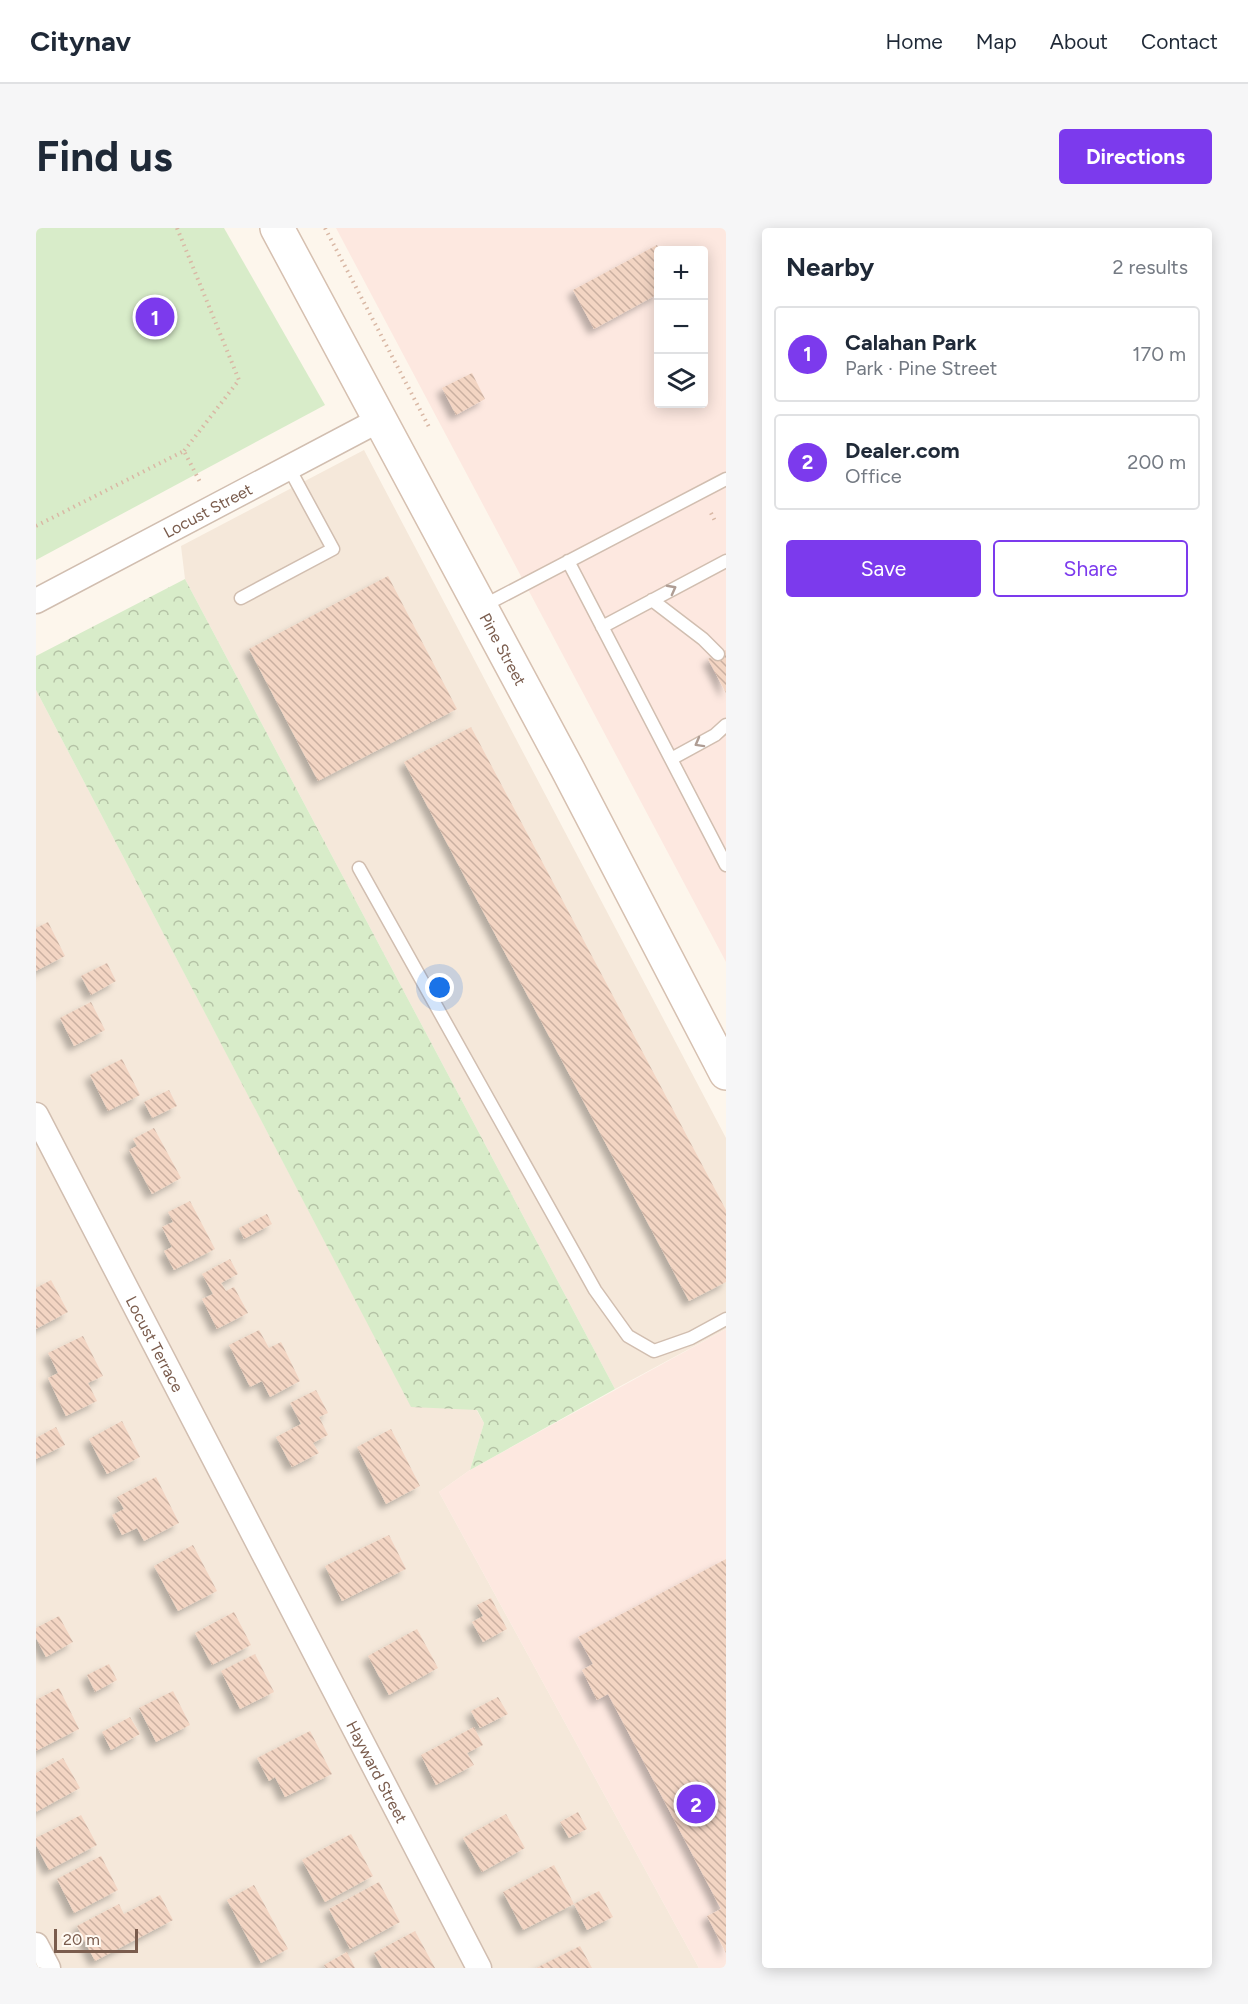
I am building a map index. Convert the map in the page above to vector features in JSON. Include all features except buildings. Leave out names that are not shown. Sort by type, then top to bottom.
[{"type":"main road","name":"Pine Street","points":[[277,228],[573,778],[726,1073]]},
{"type":"street","name":"Locust Street","points":[[36,601],[379,420]]},
{"type":"street","name":"Locust Terrace","points":[[36,1115],[275,1573]]},
{"type":"street","name":"Hayward Street","points":[[275,1573],[479,1968]]},
{"type":"street","points":[[36,1945],[48,1968]]},
{"type":"lane","points":[[241,597],[333,549],[289,468]]},
{"type":"lane","points":[[481,607],[726,479]]},
{"type":"lane","points":[[568,561],[726,866]]},
{"type":"lane","points":[[602,627],[726,561]]},
{"type":"lane","points":[[652,600],[704,639],[718,654]]},
{"type":"lane","points":[[671,759],[715,735],[726,725]]},
{"type":"lane","points":[[359,868],[596,1290],[628,1336],[654,1351],[691,1338],[726,1319]]},
{"type":"path","points":[[36,526],[184,451],[239,380],[177,228]]},
{"type":"path","points":[[325,228],[429,427]]},
{"type":"path","points":[[184,451],[213,508]]},
{"type":"path","points":[[711,513],[716,523]]},
{"type":"shaded area","points":[[336,228],[726,228],[726,962]]},
{"type":"shaded area","points":[[364,450],[726,1138],[726,1329],[615,1389],[185,579],[181,546]]},
{"type":"shaded area","points":[[36,690],[411,1406],[476,1409],[484,1423],[470,1470],[439,1492],[699,1968],[36,1968]]},
{"type":"shaded area","points":[[726,1329],[726,1968],[699,1968],[439,1492],[470,1470]]},
{"type":"green space","points":[[36,228],[224,228],[325,405],[36,560]]},
{"type":"green space","points":[[185,579],[615,1389],[470,1470],[484,1423],[477,1410],[411,1407],[36,690],[36,656]]},
{"type":"place","name":"Calahan Park","points":[[155,317]]},
{"type":"place","name":"Dealer.com","points":[[696,1804]]}]
